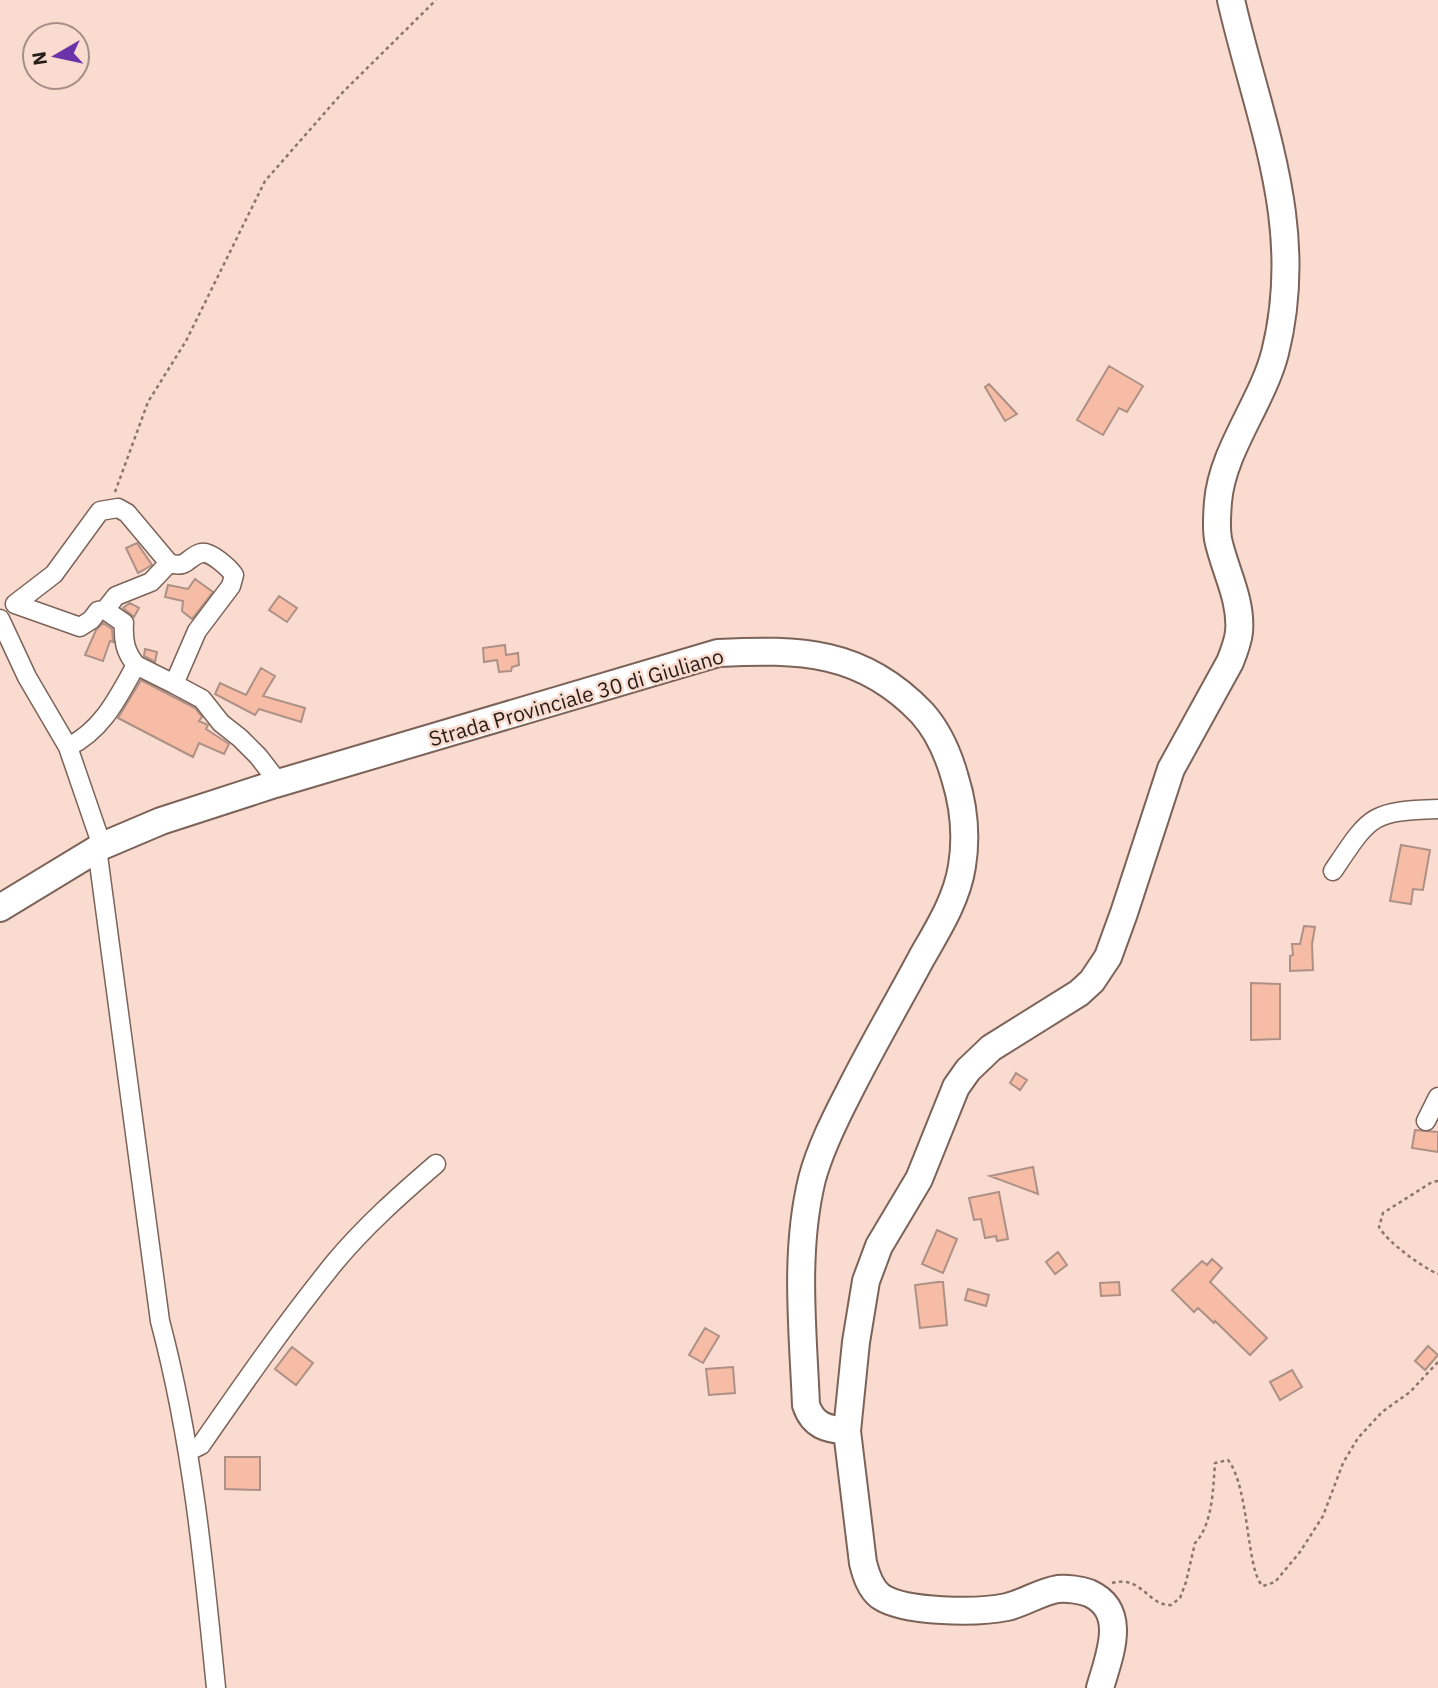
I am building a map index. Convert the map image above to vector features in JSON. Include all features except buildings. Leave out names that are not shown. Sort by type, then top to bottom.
[{"type":"main road","points":[[1100,1688],[1114,1635],[1113,1619],[1100,1598],[1084,1591],[1059,1589],[1008,1607],[959,1610],[921,1609],[881,1596],[867,1580],[863,1563],[847,1431],[856,1342],[866,1281],[879,1246],[919,1179],[956,1087],[985,1053],[1079,993],[1102,968],[1124,913],[1171,769],[1230,662],[1235,647],[1239,631],[1238,615],[1218,537],[1218,498],[1228,465],[1274,358],[1284,311],[1285,258],[1282,202],[1274,161],[1231,0]]},
{"type":"main road","name":"Strada Provinciale 30 di Giuliano","points":[[0,908],[100,847],[161,821],[275,784],[718,653],[776,650],[816,654],[846,661],[876,674],[905,695],[932,724],[947,751],[966,822],[962,868],[949,909],[834,1121],[813,1178],[804,1228],[801,1272],[806,1405],[814,1420],[825,1429],[847,1431]]},
{"type":"street","points":[[174,684],[203,621],[234,579],[230,570],[208,554],[201,553],[184,564],[169,563],[127,513],[118,508],[100,511],[54,574],[15,604],[80,627],[98,611],[105,610],[124,623],[123,641],[136,665],[202,699],[221,723],[240,737],[258,756],[272,774],[275,784]]},
{"type":"street","points":[[105,610],[116,596],[151,582],[169,563]]},
{"type":"street","points":[[0,619],[4,647],[27,677],[68,747],[100,847],[160,1321],[189,1451],[216,1688]]},
{"type":"street","points":[[68,747],[93,732],[113,707],[136,665]]},
{"type":"street","points":[[1333,872],[1366,825],[1377,817],[1396,810],[1438,809]]},
{"type":"street","points":[[1426,1121],[1438,1097]]},
{"type":"street","points":[[189,1451],[201,1445],[257,1365],[336,1261],[388,1206],[436,1164]]},
{"type":"path","points":[[109,509],[148,402],[186,341],[265,181],[343,92],[436,0]]},
{"type":"path","points":[[1438,1181],[1432,1182],[1383,1213],[1379,1227],[1381,1233],[1438,1274]]},
{"type":"path","points":[[1100,1598],[1105,1586],[1116,1581],[1134,1583],[1161,1605],[1171,1605],[1180,1598],[1195,1543],[1200,1538],[1206,1521],[1214,1463],[1219,1460],[1227,1460],[1237,1479],[1248,1524],[1255,1576],[1264,1586],[1275,1582],[1300,1552],[1323,1516],[1343,1463],[1358,1438],[1382,1412],[1410,1392],[1438,1362]]}]
